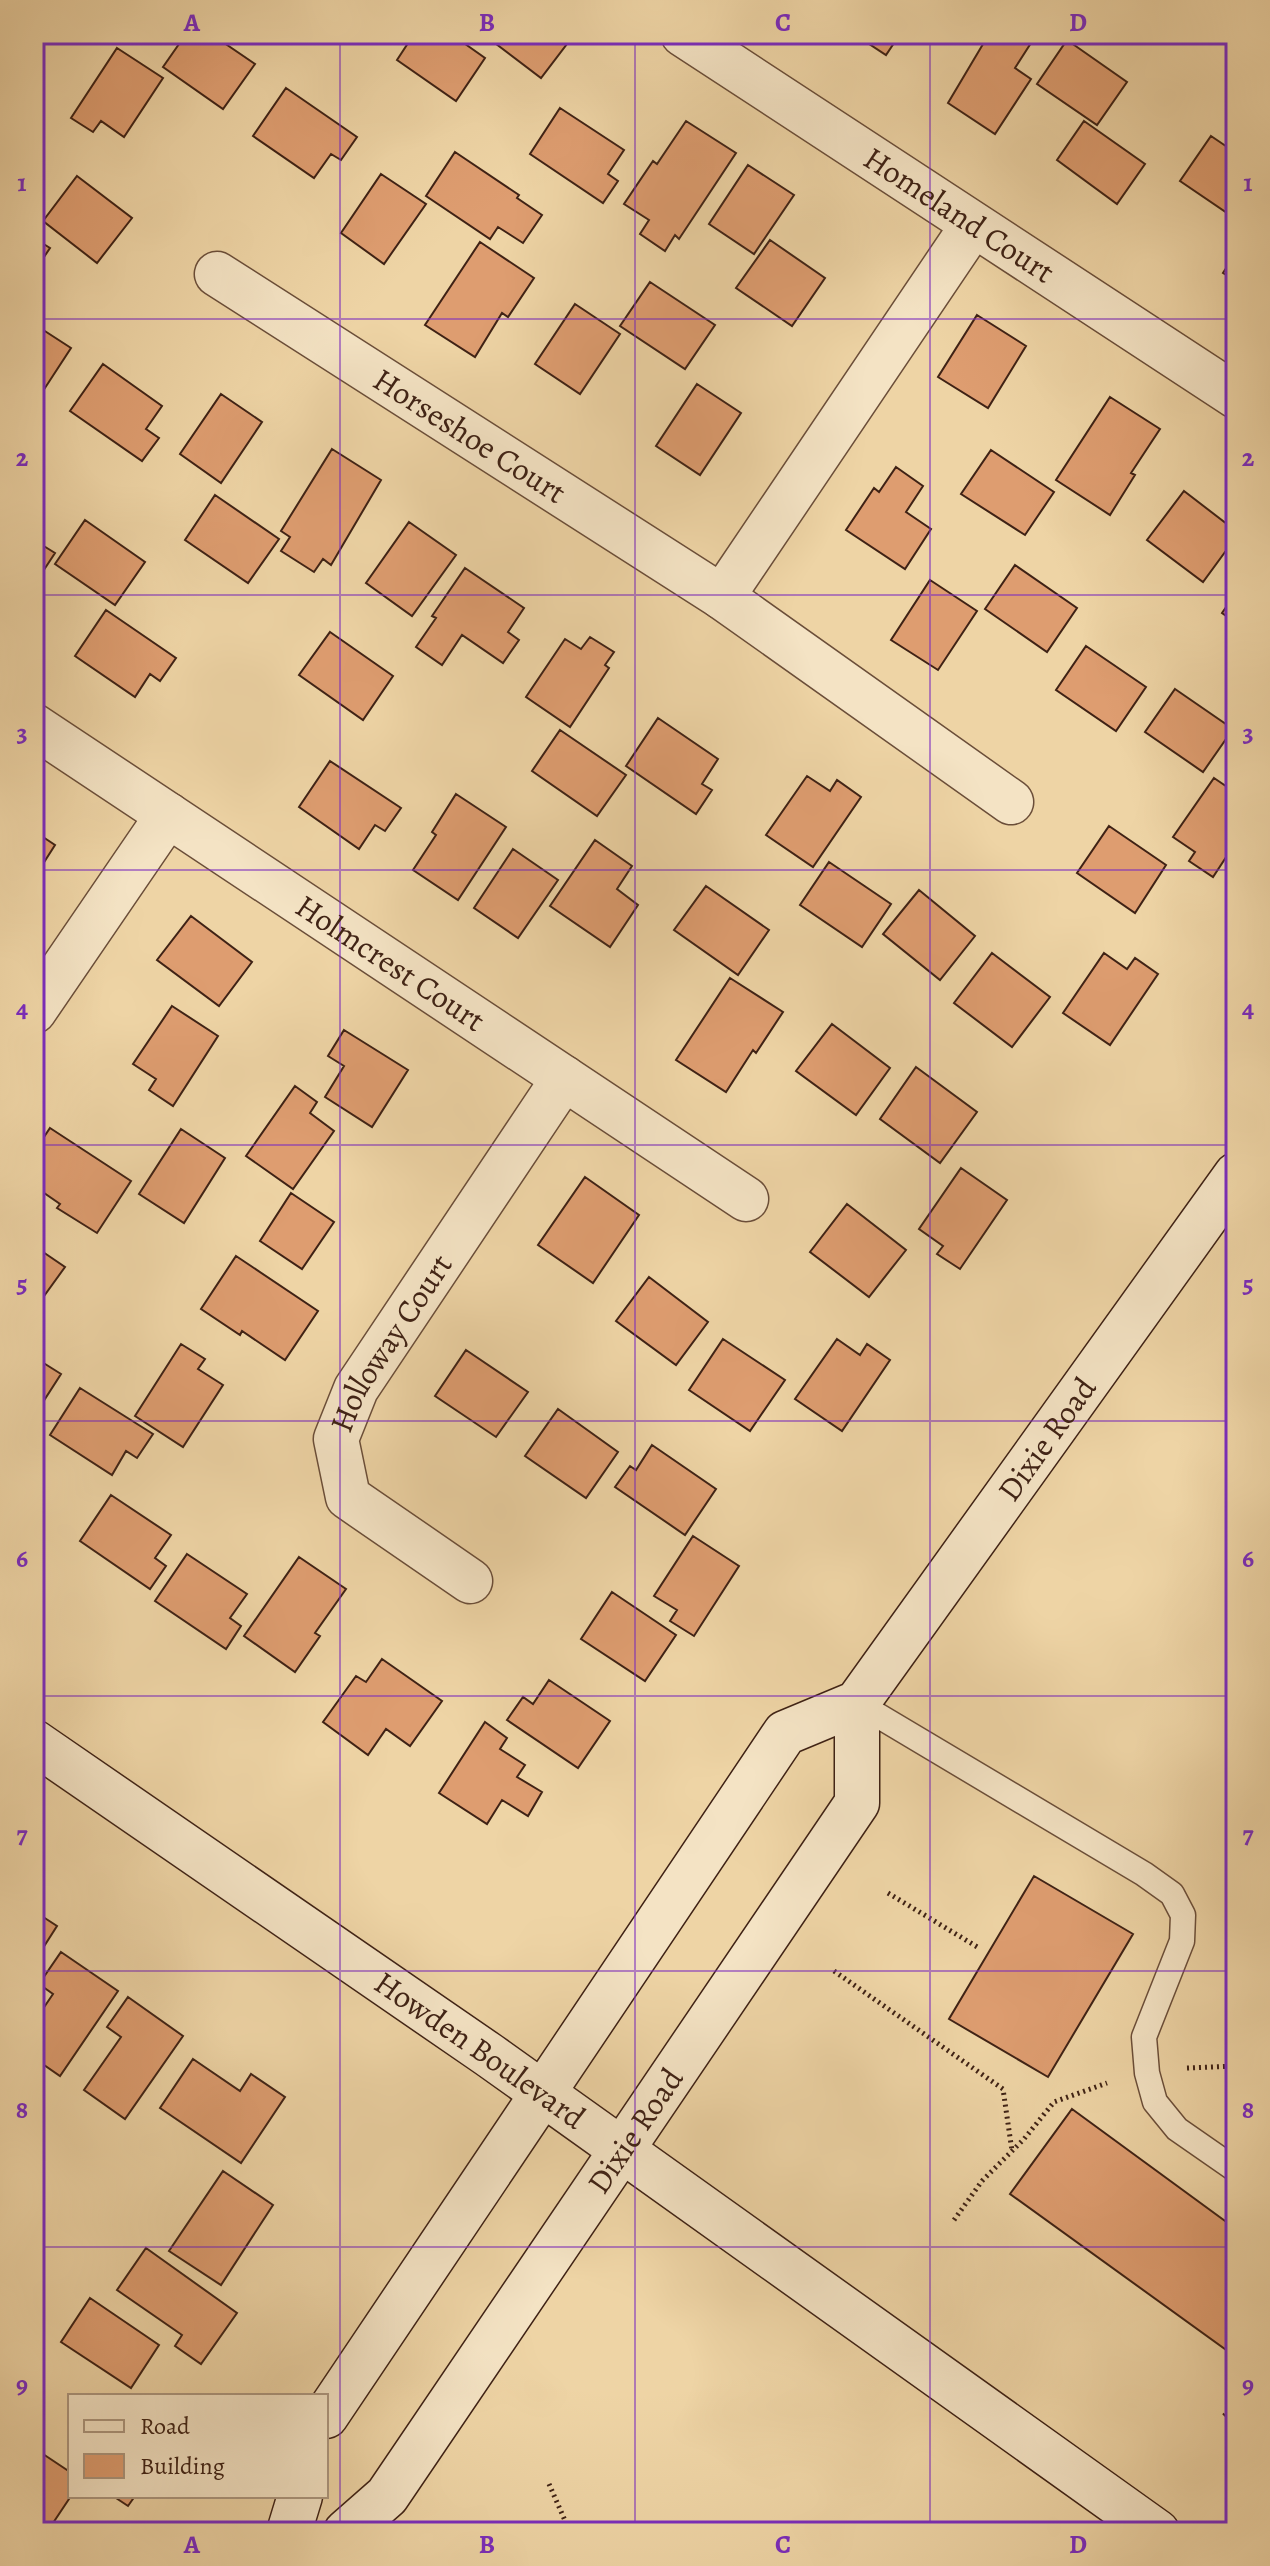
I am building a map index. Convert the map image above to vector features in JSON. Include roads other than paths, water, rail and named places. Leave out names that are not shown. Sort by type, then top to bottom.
[{"type":"street","name":"Homeland Court","points":[[683,34],[1236,396]]},
{"type":"street","points":[[722,597],[973,225]]},
{"type":"street","name":"Horseshoe Court","points":[[217,274],[722,597],[1011,802]]},
{"type":"street","name":"Holmcrest Court","points":[[34,726],[746,1199]]},
{"type":"street","points":[[34,1011],[168,815]]},
{"type":"street","name":"Holloway Court","points":[[470,1581],[348,1497],[336,1439],[356,1389],[564,1078]]},
{"type":"street","name":"Dixie Road","points":[[346,2532],[387,2496],[857,1803],[857,1703],[1236,1175]]},
{"type":"street","points":[[328,2413],[785,1733],[857,1703]]},
{"type":"street","name":"Howden Boulevard","points":[[34,1742],[622,2150],[1157,2532]]},
{"type":"street","points":[[289,2532],[299,2498]]},
{"type":"lane","points":[[857,1703],[1144,1874],[1172,1894],[1183,1915],[1182,1941],[1144,2037],[1147,2073],[1155,2102],[1177,2129],[1236,2170]]}]
